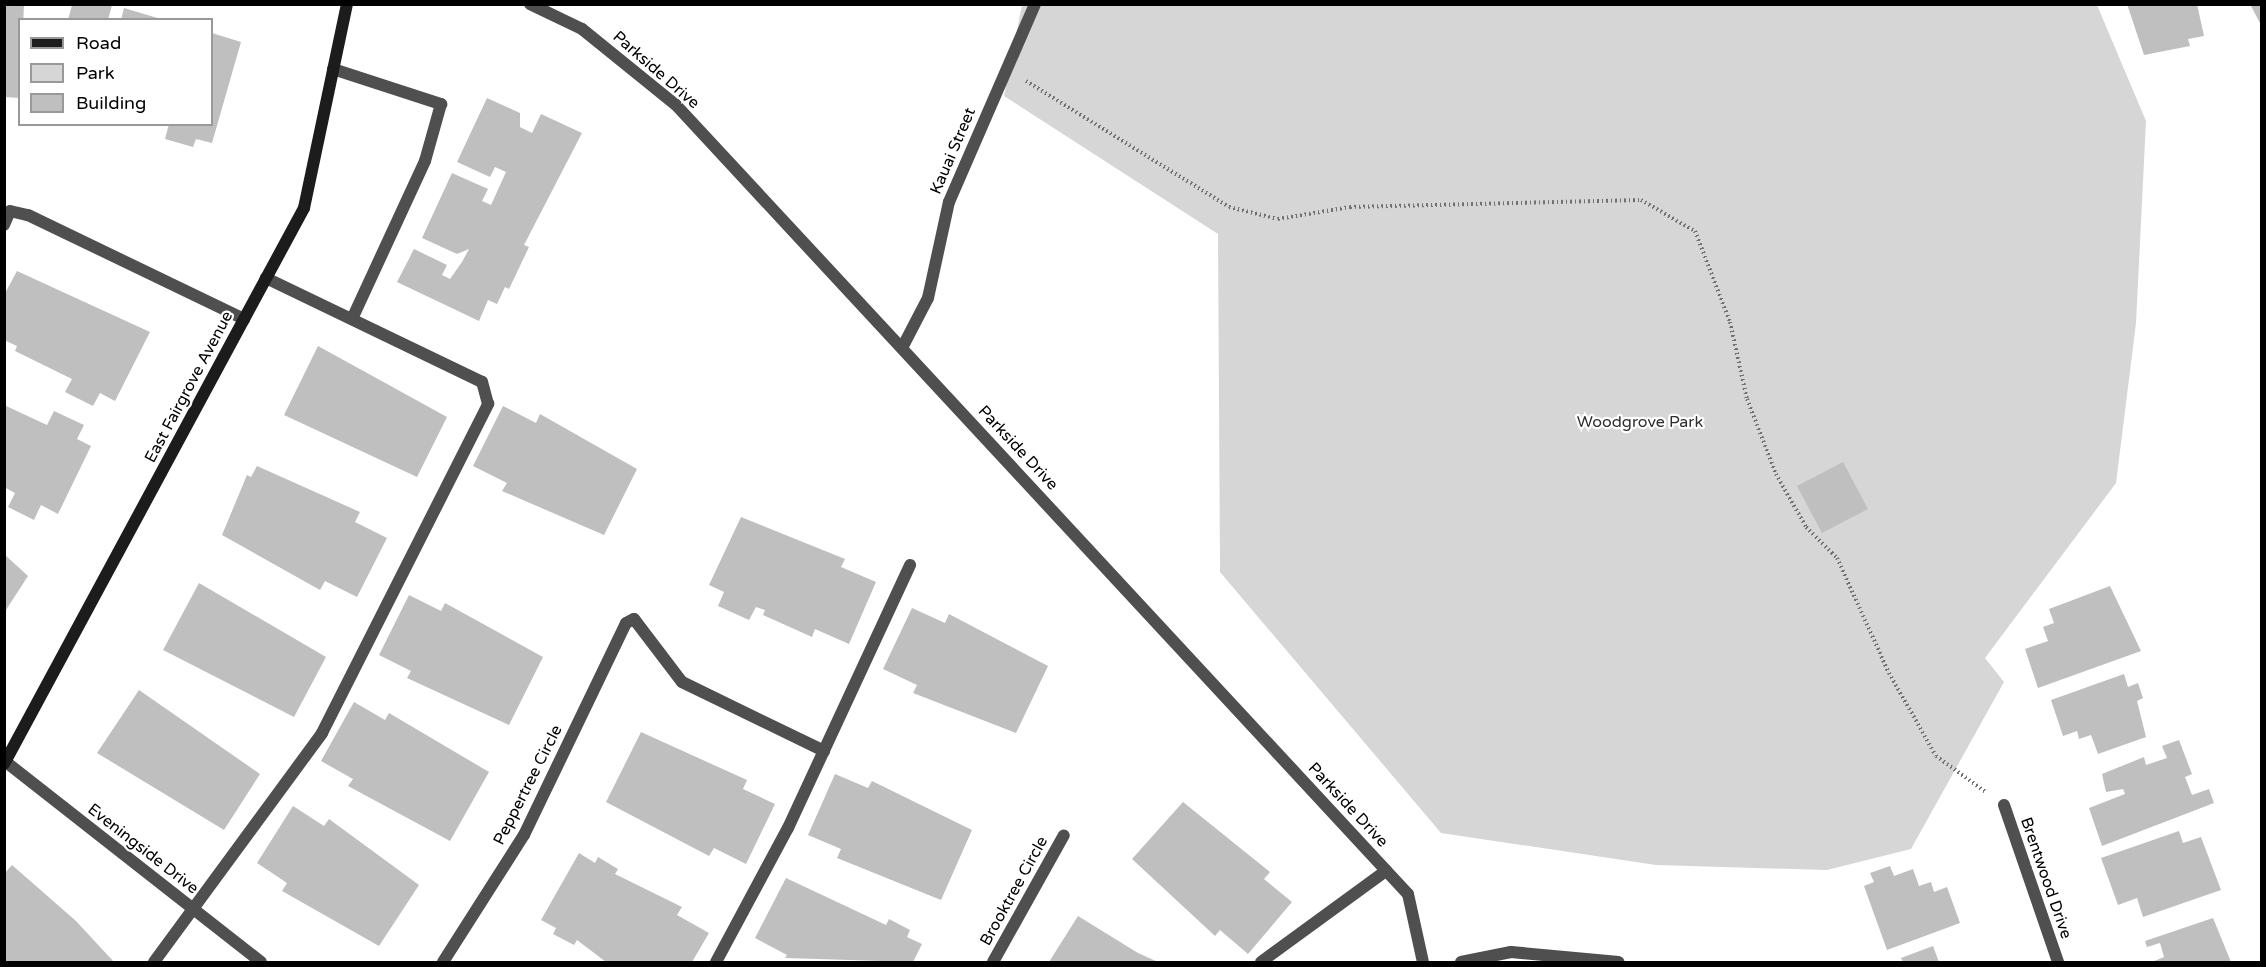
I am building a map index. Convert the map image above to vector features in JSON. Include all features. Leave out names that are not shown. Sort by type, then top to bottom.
[{"type":"street","name":"East Fairgrove Avenue","points":[[5,763],[304,208],[346,4]]},
{"type":"street","name":"Parkside Drive","points":[[530,4],[582,28],[676,105],[1408,894],[1423,963]]},
{"type":"street","name":"Kauai Street","points":[[902,348],[928,298],[948,202],[1035,4]]},
{"type":"street","points":[[333,69],[441,105],[425,161],[352,319]]},
{"type":"street","points":[[4,225],[10,211],[28,215],[244,319]]},
{"type":"street","points":[[153,963],[195,910],[321,733],[488,404],[482,382],[266,278]]},
{"type":"street","points":[[716,963],[824,751],[910,565]]},
{"type":"street","name":"Peppertree Circle","points":[[443,963],[524,835],[626,623],[634,619],[682,682],[824,751]]},
{"type":"street","name":"Eveningside Drive","points":[[5,763],[261,963]]},
{"type":"street","name":"Brentwood Drive","points":[[2004,805],[2058,963]]},
{"type":"street","name":"Brooktree Circle","points":[[993,963],[1064,835]]},
{"type":"street","points":[[1261,963],[1386,871]]},
{"type":"street","points":[[1461,963],[1511,952],[1619,963]]},
{"type":"path","points":[[1019,76],[1229,207],[1278,219],[1361,206],[1641,200],[1695,231],[1730,322],[1747,399],[1776,474],[1806,527],[1837,558],[1888,673],[1936,756],[2004,805]]},
{"type":"green space","name":"Woodgrove Park","points":[[1022,5],[2097,5],[2146,121],[2136,323],[2116,483],[1985,658],[2004,682],[1911,849],[1827,870],[1656,865],[1441,833],[1220,572],[1218,234],[1004,96]]},
{"type":"building","points":[[4,4],[24,4],[23,18],[18,18],[18,98],[4,97]]},
{"type":"building","points":[[2127,4],[2197,4],[2204,36],[2188,39],[2190,46],[2144,55]]},
{"type":"building","points":[[2250,4],[2262,4],[2262,27]]},
{"type":"building","points":[[72,5],[112,5],[109,18],[69,18]]},
{"type":"building","points":[[124,8],[158,18],[122,18]]},
{"type":"building","points":[[213,33],[241,42],[212,143],[196,139],[193,147],[165,139],[168,126],[213,126]]},
{"type":"building","points":[[487,98],[520,113],[520,127],[532,133],[541,114],[582,133],[524,245],[529,247],[509,289],[505,287],[497,304],[488,300],[479,321],[397,282],[414,249],[447,265],[442,275],[450,279],[469,249],[457,254],[422,238],[452,173],[488,189],[482,201],[491,205],[506,172],[495,167],[490,177],[457,162]]},
{"type":"building","points":[[17,271],[150,332],[115,401],[100,393],[93,406],[65,392],[72,379],[15,351],[17,346],[4,340],[4,295]]},
{"type":"building","points":[[318,346],[447,417],[417,477],[284,415]]},
{"type":"building","points":[[4,405],[47,425],[54,411],[84,425],[77,439],[91,446],[58,514],[41,505],[34,520],[8,507],[15,493],[4,487]]},
{"type":"building","points":[[503,406],[536,423],[540,414],[637,469],[604,535],[502,491],[507,483],[473,466]]},
{"type":"building","points":[[1843,462],[1868,509],[1822,533],[1797,486]]},
{"type":"building","points":[[257,466],[360,512],[355,522],[387,538],[357,597],[325,581],[320,590],[222,535],[247,475],[251,477]]},
{"type":"building","points":[[741,517],[845,559],[841,567],[876,582],[849,644],[815,629],[812,637],[763,615],[765,610],[756,607],[749,620],[718,606],[724,592],[709,585]]},
{"type":"building","points":[[4,554],[28,576],[4,613]]},
{"type":"building","points":[[199,583],[326,657],[294,717],[163,650]]},
{"type":"building","points":[[2110,586],[2141,651],[2038,688],[2025,649],[2048,641],[2043,627],[2054,623],[2049,609]]},
{"type":"building","points":[[409,595],[441,611],[445,603],[543,657],[509,725],[407,678],[411,671],[379,655]]},
{"type":"building","points":[[912,608],[945,623],[949,614],[1048,666],[1016,733],[913,693],[917,685],[883,669]]},
{"type":"building","points":[[2124,674],[2128,687],[2138,683],[2143,698],[2137,701],[2146,737],[2098,754],[2091,735],[2079,739],[2077,731],[2063,736],[2051,700]]},
{"type":"building","points":[[139,690],[260,774],[224,830],[97,753]]},
{"type":"building","points":[[354,702],[385,720],[389,713],[489,772],[450,841],[348,786],[353,779],[321,761]]},
{"type":"building","points":[[641,732],[747,780],[743,789],[775,804],[746,864],[714,848],[709,856],[606,802]]},
{"type":"building","points":[[2179,740],[2192,774],[2185,777],[2192,795],[2209,789],[2214,803],[2102,846],[2089,808],[2125,794],[2123,789],[2106,792],[2102,774],[2144,757],[2146,765],[2167,758],[2162,746]]},
{"type":"building","points":[[835,774],[868,788],[872,781],[972,830],[941,900],[837,858],[841,849],[808,835]]},
{"type":"building","points":[[1183,802],[1270,872],[1264,879],[1292,902],[1248,954],[1220,930],[1215,936],[1132,859]]},
{"type":"building","points":[[293,806],[324,826],[329,819],[419,885],[379,946],[282,891],[287,883],[257,863]]},
{"type":"building","points":[[2179,831],[2183,843],[2201,837],[2221,890],[2143,917],[2137,898],[2118,905],[2101,858]]},
{"type":"building","points":[[579,853],[595,863],[598,857],[618,869],[615,874],[682,907],[677,915],[709,933],[692,962],[606,962],[577,940],[574,945],[553,934],[556,928],[541,920]]},
{"type":"building","points":[[12,865],[76,921],[114,962],[4,962],[4,874]]},
{"type":"building","points":[[1890,866],[1894,876],[1913,869],[1919,886],[1931,882],[1934,892],[1947,887],[1960,923],[1887,950],[1864,886],[1874,882],[1870,873]]},
{"type":"building","points":[[786,878],[886,925],[889,919],[910,930],[907,937],[922,944],[913,962],[785,958],[787,955],[755,938]]},
{"type":"building","points":[[1078,916],[1138,953],[1158,962],[1049,962]]},
{"type":"building","points":[[2213,918],[2231,962],[2152,962],[2164,957],[2160,943],[2147,947],[2145,941]]},
{"type":"building","points":[[1933,946],[1939,962],[1903,962],[1901,958]]}]
